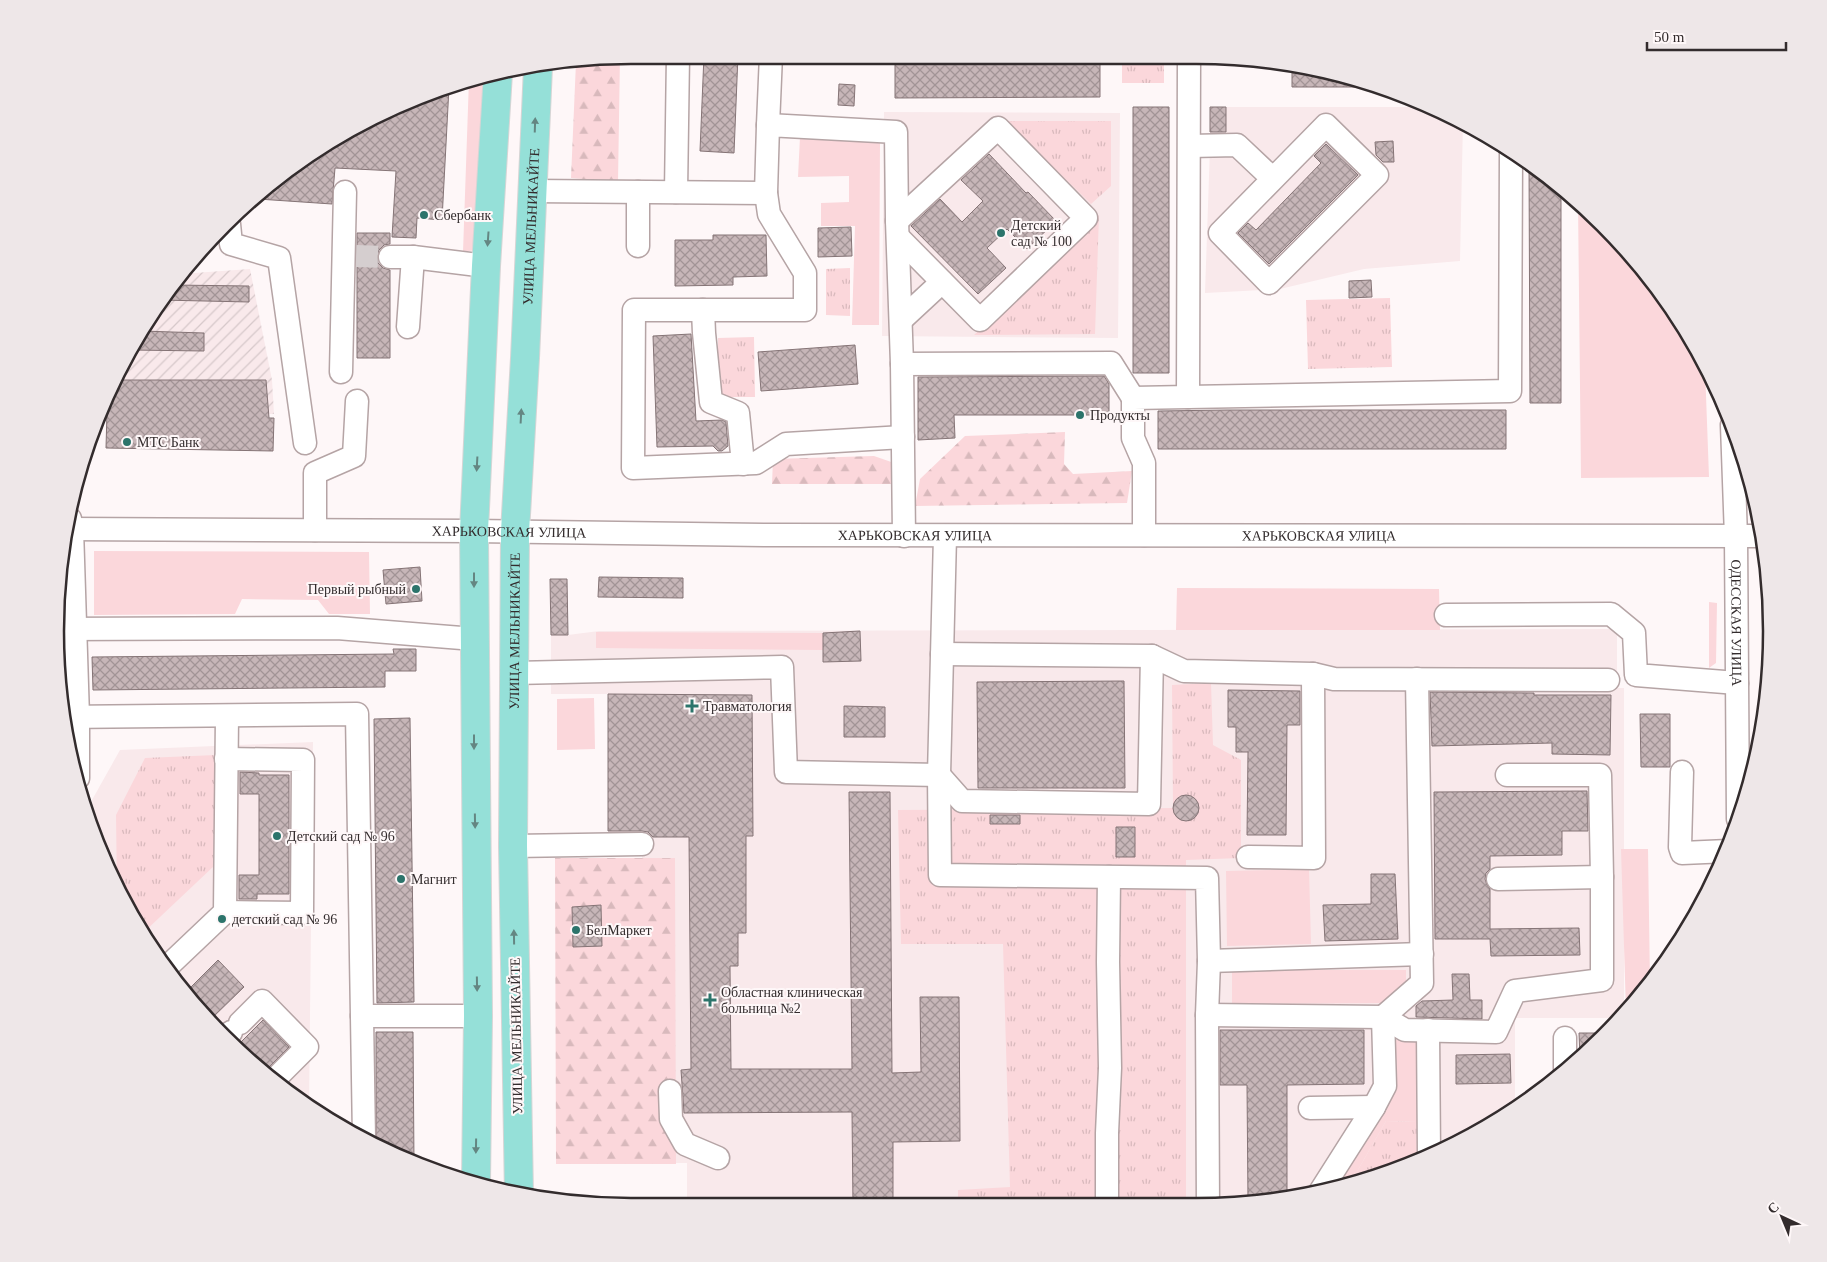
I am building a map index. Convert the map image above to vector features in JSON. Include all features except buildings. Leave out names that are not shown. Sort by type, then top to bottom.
[{"type":"main road","name":"УЛИЦА МЕЛЬНИКАЙТЕ","points":[[519,1187],[513,846],[515,532],[538,72]]},
{"type":"main road","points":[[476,1177],[478,1016],[474,531],[486,266],[498,80]]},
{"type":"main road","points":[[475,772],[514,773]]},
{"type":"street","points":[[676,192],[678,64]]},
{"type":"street","points":[[771,64],[766,193],[769,214],[805,273],[805,310],[634,310],[633,468],[756,463],[786,444],[903,437]]},
{"type":"street","points":[[1188,397],[1189,64]]},
{"type":"street","points":[[768,125],[896,132],[904,536]]},
{"type":"street","points":[[1326,125],[1377,175],[1269,283],[1220,233],[1273,179],[1326,125]]},
{"type":"street","points":[[998,128],[1086,218],[980,320],[942,282],[898,229],[998,128]]},
{"type":"street","points":[[1190,146],[1237,146],[1273,179]]},
{"type":"street","points":[[1133,398],[1510,391],[1511,159]]},
{"type":"street","points":[[532,191],[766,193]]},
{"type":"street","points":[[340,372],[350,256],[345,192]]},
{"type":"street","points":[[638,192],[638,246]]},
{"type":"street","points":[[230,230],[231,244],[279,258],[305,443]]},
{"type":"street","points":[[390,257],[486,266]]},
{"type":"street","points":[[408,328],[413,258]]},
{"type":"street","points":[[901,320],[942,282]]},
{"type":"street","points":[[703,310],[711,402],[738,413],[743,464]]},
{"type":"street","points":[[902,364],[1111,362],[1133,398],[1133,438],[1144,463],[1144,535]]},
{"type":"street","points":[[314,530],[315,473],[354,456],[357,401]]},
{"type":"street","name":"ОДЕССКАЯ УЛИЦА","points":[[1733,449],[1736,536],[1738,798]]},
{"type":"street","name":"ХАРЬКОВСКАЯ УЛИЦА","points":[[74,526],[904,536],[1755,536]]},
{"type":"street","points":[[945,536],[939,774],[940,875],[1207,878],[1209,961],[1207,1015],[1208,1198]]},
{"type":"street","points":[[69,560],[66,629],[71,717],[357,714],[364,1131]]},
{"type":"street","points":[[1446,615],[1611,614],[1634,634],[1636,675],[1737,683]]},
{"type":"street","points":[[66,629],[337,628],[474,639]]},
{"type":"street","points":[[942,654],[1152,656],[1184,671],[1313,674],[1334,679],[1608,680]]},
{"type":"street","points":[[514,673],[782,667],[786,772],[939,774],[962,801],[1149,804],[1152,656]]},
{"type":"street","points":[[1248,857],[1314,858],[1313,674]]},
{"type":"street","points":[[1383,1017],[1422,983],[1417,679]]},
{"type":"street","points":[[225,912],[227,716]]},
{"type":"street","points":[[171,963],[225,912],[302,913],[303,760],[226,759]]},
{"type":"street","points":[[1682,772],[1680,846],[1682,853],[1719,851]]},
{"type":"street","points":[[1207,1015],[1383,1017],[1405,1030],[1496,1032],[1515,991],[1602,980],[1600,776],[1507,775]]},
{"type":"street","points":[[513,846],[642,844]]},
{"type":"street","points":[[1498,878],[1602,876]]},
{"type":"street","points":[[1108,1198],[1107,1133],[1110,1068],[1109,878]]},
{"type":"street","points":[[1209,961],[1422,954]]},
{"type":"street","points":[[231,1031],[262,1001],[307,1047],[279,1075]]},
{"type":"street","points":[[362,1016],[478,1016]]},
{"type":"street","points":[[1326,1183],[1385,1086],[1383,1017]]},
{"type":"street","points":[[1428,1030],[1429,1148]]},
{"type":"street","points":[[1565,1038],[1565,1061]]},
{"type":"street","points":[[670,1091],[671,1119],[684,1144],[718,1158]]},
{"type":"street","points":[[1310,1108],[1374,1106]]},
{"type":"shaded area","points":[[1210,107],[1413,107],[1447,122],[1463,131],[1460,261],[1364,269],[1280,289],[1205,293]]},
{"type":"shaded area","name":"Детский сад № 100","points":[[884,112],[1120,113],[1118,338],[882,336]]},
{"type":"shaded area","points":[[250,269],[272,380],[274,414],[107,415],[122,380],[140,347],[159,316],[192,273]]},
{"type":"shaded area","points":[[1617,629],[1617,688],[1624,688],[1624,1003],[1610,1018],[1515,1018],[1515,1100],[1447,1140],[1413,1155],[1343,1179],[1307,1187],[1233,1197],[1196,1198],[687,1198],[687,1163],[642,1163],[642,837],[608,837],[608,694],[551,694],[551,635],[599,631]]},
{"type":"shaded area","name":"детский сад № 96","points":[[313,742],[309,1098],[257,1057],[205,1005],[159,946],[122,882],[94,813],[92,800],[120,750]]},
{"type":"green space","points":[[620,64],[618,182],[571,178],[576,67]]},
{"type":"green space","points":[[1122,64],[1164,64],[1164,83],[1122,83]]},
{"type":"green space","points":[[483,83],[476,250],[463,252],[469,88]]},
{"type":"green space","points":[[1006,121],[1111,121],[1111,186],[1091,204]]},
{"type":"green space","points":[[800,137],[880,142],[879,325],[852,325],[855,226],[821,226],[821,203],[849,202],[849,176],[798,177]]},
{"type":"green space","points":[[1578,213],[1622,257],[1646,286],[1668,316],[1705,380],[1709,477],[1581,478]]},
{"type":"green space","points":[[1099,215],[1095,334],[974,335]]},
{"type":"green space","points":[[850,268],[850,316],[826,315],[826,269]]},
{"type":"green space","points":[[1390,298],[1392,367],[1308,369],[1306,300]]},
{"type":"green space","points":[[754,337],[755,397],[718,397],[718,338]]},
{"type":"green space","points":[[1065,432],[1064,464],[1073,474],[1132,471],[1127,503],[915,506],[920,479],[965,436]]},
{"type":"green space","points":[[874,456],[897,464],[898,484],[772,484],[773,459]]},
{"type":"green space","points":[[94,551],[369,552],[370,614],[329,614],[318,600],[242,599],[235,614],[94,615]]},
{"type":"green space","points":[[1177,588],[1439,589],[1440,630],[1176,630]]},
{"type":"green space","points":[[1709,602],[1717,603],[1716,663],[1709,668]]},
{"type":"green space","points":[[596,632],[823,633],[823,650],[596,648]]},
{"type":"green space","points":[[1211,683],[1213,745],[1241,760],[1241,858],[1186,860],[1186,1198],[958,1198],[958,1190],[1010,1187],[1003,944],[901,944],[898,810],[1173,808],[1172,685]]},
{"type":"green space","points":[[594,698],[595,749],[557,750],[557,699]]},
{"type":"green space","points":[[216,755],[214,866],[148,928],[117,870],[116,815],[145,758]]},
{"type":"green space","points":[[1621,849],[1648,849],[1650,971],[1626,1001]]},
{"type":"green space","points":[[555,858],[675,858],[676,1164],[556,1164]]},
{"type":"green space","points":[[1309,869],[1311,944],[1227,946],[1226,871]]},
{"type":"green space","points":[[1232,970],[1406,970],[1406,988],[1385,1003],[1232,1004]]},
{"type":"green space","points":[[1425,1039],[1425,1150],[1416,1154],[1417,1122],[1386,1121],[1355,1175],[1337,1180],[1391,1040]]},
{"type":"green space","points":[[1386,1121],[1417,1122],[1416,1154],[1355,1175]]},
{"type":"tunnel","points":[[356,256],[390,257]]},
{"type":"place","name":"Сбербанк","points":[[424,215]]},
{"type":"place","name":"Детский сад № 100","points":[[1001,233]]},
{"type":"place","name":"Продукты","points":[[1080,415]]},
{"type":"place","name":"МТС Банк","points":[[127,442]]},
{"type":"place","name":"Первый рыбный","points":[[416,589]]},
{"type":"place","name":"Травматология","points":[[692,706]]},
{"type":"place","name":"Детский сад № 96","points":[[277,836]]},
{"type":"place","name":"Магнит","points":[[401,879]]},
{"type":"place","name":"детский сад № 96","points":[[222,919]]},
{"type":"place","name":"БелМаркет","points":[[576,930]]},
{"type":"place","name":"Областная клиническая больница №2","points":[[710,1000]]}]
